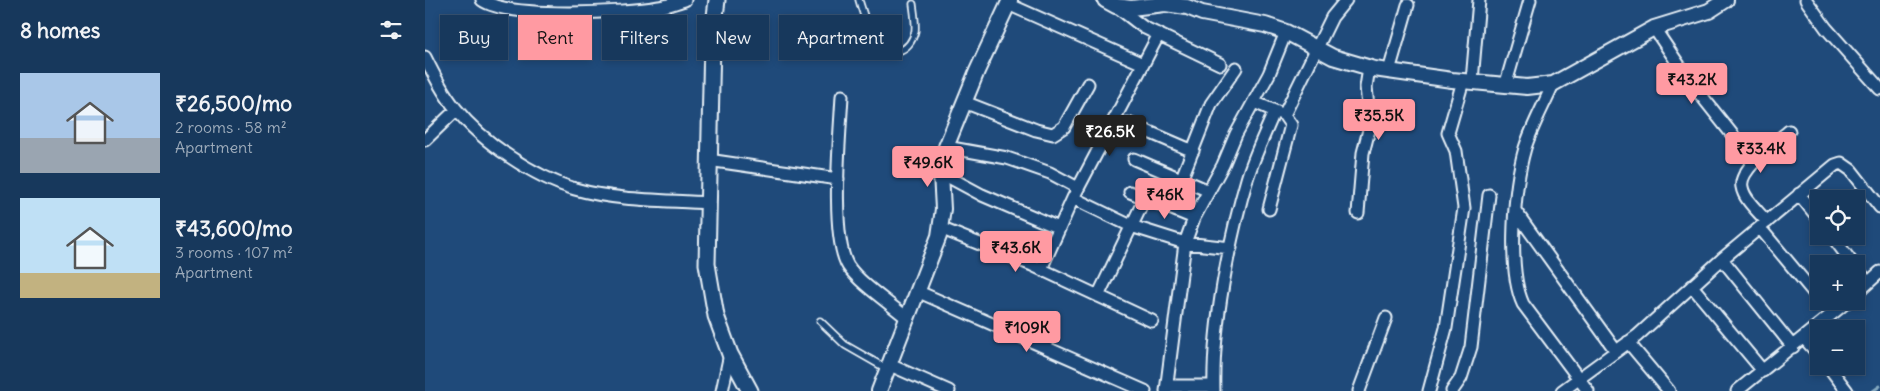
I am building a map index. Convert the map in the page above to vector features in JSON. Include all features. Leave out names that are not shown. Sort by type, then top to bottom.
[{"type":"main road","points":[[717,0],[712,41],[707,264],[716,316],[730,354],[750,391]]},
{"type":"street","points":[[482,0],[506,9],[585,14],[660,7],[685,0]]},
{"type":"street","points":[[1286,32],[1269,74],[1236,134],[1223,165],[1194,218],[1185,243],[1166,388],[1213,388],[1217,329],[1231,248],[1247,178],[1279,113],[1317,48],[1332,17],[1345,0]]},
{"type":"street","points":[[1429,391],[1446,328],[1464,208],[1456,151],[1448,133],[1467,81],[1479,0]]},
{"type":"street","points":[[1506,84],[1530,0]]},
{"type":"street","points":[[1111,3],[1142,8],[1165,4],[1187,7],[1202,13],[1265,25],[1286,32],[1333,57],[1369,68],[1527,87],[1553,84],[1654,28],[1709,11],[1726,0]]},
{"type":"street","points":[[1806,0],[1826,28],[1877,81]]},
{"type":"street","points":[[879,391],[919,292],[940,228],[943,209],[941,173],[946,147],[1009,2],[1143,64]]},
{"type":"street","points":[[1111,3],[1134,21],[1221,64]]},
{"type":"street","points":[[1389,71],[1408,4]]},
{"type":"street","points":[[1654,28],[1689,80],[1754,162]]},
{"type":"street","points":[[1041,269],[1076,193],[1122,109],[1159,34]]},
{"type":"street","points":[[425,57],[438,84],[456,110],[500,152],[545,177],[575,189],[619,197],[708,204]]},
{"type":"street","points":[[1170,208],[1211,104],[1236,68]]},
{"type":"street","points":[[1358,213],[1363,154],[1370,126],[1366,87],[1369,68]]},
{"type":"street","points":[[964,102],[1036,130],[1053,134],[1064,127],[1088,84]]},
{"type":"street","points":[[1553,84],[1525,147],[1518,181],[1513,258],[1517,292],[1523,304],[1588,391]]},
{"type":"street","points":[[842,96],[838,179],[841,250],[849,267],[908,319]]},
{"type":"street","points":[[1254,102],[1290,120],[1291,130],[1269,209]]},
{"type":"street","points":[[425,140],[456,110]]},
{"type":"street","points":[[1128,123],[1193,151]]},
{"type":"street","points":[[1789,131],[1754,162],[1742,178],[1741,186],[1763,225],[1810,287]]},
{"type":"street","points":[[946,147],[1007,158],[1050,173],[1076,193],[1131,226],[1185,243],[1231,248]]},
{"type":"street","points":[[1134,159],[1209,191]]},
{"type":"street","points":[[708,160],[838,179]]},
{"type":"street","points":[[1562,391],[1629,342],[1722,258],[1827,170],[1841,163],[1851,170],[1880,207]]},
{"type":"street","points":[[941,173],[982,195],[1059,228]]},
{"type":"street","points":[[1130,192],[1194,218]]},
{"type":"street","points":[[1799,194],[1810,208]]},
{"type":"street","points":[[1452,391],[1461,378],[1471,347],[1489,195]]},
{"type":"street","points":[[1102,298],[1131,226],[1145,198]]},
{"type":"street","points":[[1516,212],[1616,351]]},
{"type":"street","points":[[940,228],[1041,269],[1152,321]]},
{"type":"street","points":[[1722,258],[1793,347]]},
{"type":"street","points":[[1865,286],[1880,272]]},
{"type":"street","points":[[1865,279],[1868,283]]},
{"type":"street","points":[[1692,286],[1763,371]]},
{"type":"street","points":[[919,292],[1145,391]]},
{"type":"street","points":[[1828,310],[1832,315]]},
{"type":"street","points":[[1737,391],[1838,310]]},
{"type":"street","points":[[1359,391],[1386,318]]},
{"type":"street","points":[[1805,338],[1810,344]]},
{"type":"street","points":[[1629,342],[1669,391]]},
{"type":"street","points":[[722,391],[730,354]]},
{"type":"street","points":[[889,368],[949,391]]},
{"type":"street","points":[[1834,375],[1847,391]]},
{"type":"lane","points":[[859,0],[875,40],[886,50],[896,52],[907,48],[915,30],[913,4]]},
{"type":"lane","points":[[820,322],[845,345],[889,368]]},
{"type":"waterway","points":[[1873,391],[1880,386]]}]
